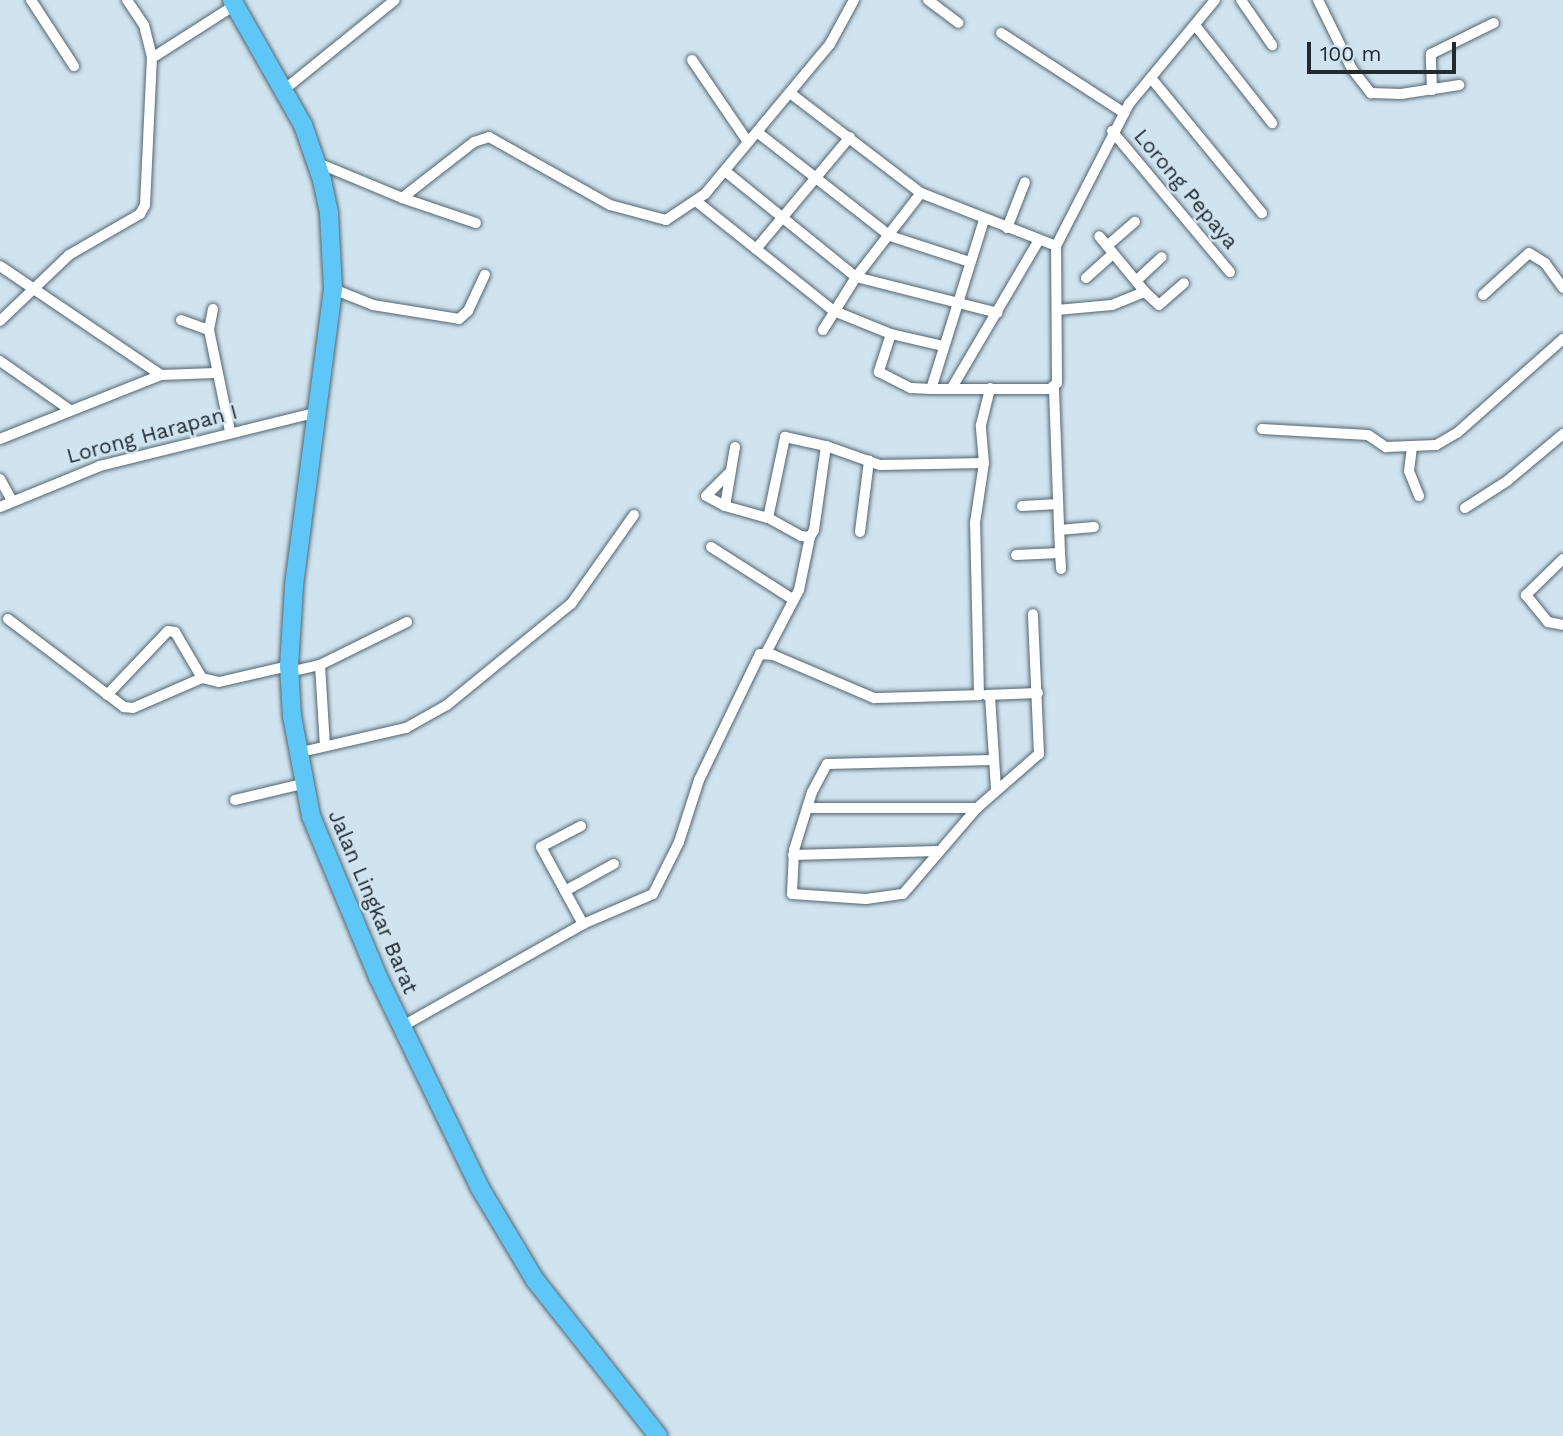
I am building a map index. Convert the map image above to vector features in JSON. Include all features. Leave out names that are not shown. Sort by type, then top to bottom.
[{"type":"highway","name":"Jalan Lingkar Barat","points":[[234,3],[285,89],[318,163],[328,214],[333,289],[294,587],[289,669],[302,784],[327,860],[480,1188],[535,1280],[658,1436]]},
{"type":"street","points":[[31,0],[74,66]]},
{"type":"street","points":[[0,320],[69,255],[144,208],[152,58],[144,25],[127,0]]},
{"type":"street","points":[[285,89],[396,0]]},
{"type":"street","points":[[928,0],[958,23]]},
{"type":"street","points":[[1061,569],[1054,387],[1056,246],[1112,131],[1151,78],[1215,0]]},
{"type":"street","points":[[1241,0],[1272,45]]},
{"type":"street","points":[[1318,0],[1366,89],[1386,94],[1459,85]]},
{"type":"street","points":[[402,198],[474,142],[489,136],[610,205],[636,215],[666,220],[696,201],[724,171],[831,44],[852,1]]},
{"type":"street","points":[[152,58],[234,3]]},
{"type":"street","points":[[1432,90],[1431,54],[1494,23]]},
{"type":"street","points":[[1195,26],[1272,124]]},
{"type":"street","points":[[1001,33],[1124,113]]},
{"type":"street","points":[[692,60],[748,142]]},
{"type":"street","points":[[1151,78],[1262,213]]},
{"type":"street","points":[[790,93],[921,193],[984,220],[1056,246]]},
{"type":"street","name":"Lorong Pepaya","points":[[1112,131],[1230,272]]},
{"type":"street","points":[[757,132],[890,236],[970,262]]},
{"type":"street","points":[[756,249],[850,137]]},
{"type":"street","points":[[318,163],[402,198],[476,223]]},
{"type":"street","points":[[724,171],[785,216],[856,276],[998,313]]},
{"type":"street","points":[[1007,228],[1025,182]]},
{"type":"street","points":[[823,330],[856,276],[890,236],[921,193]]},
{"type":"street","points":[[696,201],[834,311],[891,334],[943,346]]},
{"type":"street","points":[[931,388],[955,301],[984,220]]},
{"type":"street","points":[[1086,278],[1135,222]]},
{"type":"street","points":[[1099,236],[1158,305],[1184,283]]},
{"type":"street","points":[[953,386],[1039,240]]},
{"type":"street","points":[[1483,295],[1529,253],[1537,255],[1563,288]]},
{"type":"street","points":[[1136,281],[1162,257]]},
{"type":"street","points":[[0,267],[34,287],[160,375]]},
{"type":"street","points":[[333,289],[373,305],[459,318],[468,311],[485,275]]},
{"type":"street","points":[[1057,310],[1112,305],[1145,292]]},
{"type":"street","points":[[213,309],[209,330],[215,373],[230,431]]},
{"type":"street","points":[[181,320],[209,330]]},
{"type":"street","points":[[891,334],[879,372],[911,388],[1054,387]]},
{"type":"street","points":[[1262,429],[1368,435],[1392,448],[1436,445],[1457,433],[1563,339]]},
{"type":"street","points":[[0,361],[70,410]]},
{"type":"street","points":[[0,439],[160,375],[215,373]]},
{"type":"street","points":[[990,388],[981,425],[984,463],[975,523],[985,695],[996,790]]},
{"type":"street","name":"Lorong Harapan I","points":[[0,508],[87,470],[230,431],[318,412]]},
{"type":"street","points":[[1465,508],[1507,481],[1563,433]]},
{"type":"street","points":[[768,518],[781,440],[791,436],[869,461],[905,468],[984,463]]},
{"type":"street","points":[[403,1026],[583,924],[640,902],[657,890],[679,842],[699,780],[751,665],[755,657],[766,653],[794,600],[807,562],[826,446]]},
{"type":"street","points":[[724,506],[735,447]]},
{"type":"street","points":[[1412,447],[1409,471],[1419,496]]},
{"type":"street","points":[[860,532],[869,461]]},
{"type":"street","points":[[730,472],[706,496],[724,506],[768,518],[810,537]]},
{"type":"street","points":[[0,479],[12,501]]},
{"type":"street","points":[[1022,506],[1058,505]]},
{"type":"street","points":[[297,752],[416,724],[481,679],[571,604],[634,515]]},
{"type":"street","points":[[1059,530],[1094,527]]},
{"type":"street","points":[[710,547],[794,600]]},
{"type":"street","points":[[1016,555],[1060,553]]},
{"type":"street","points":[[1563,559],[1526,595],[1548,622],[1563,625]]},
{"type":"street","points":[[993,760],[831,763],[820,774],[807,808],[793,855],[790,891],[795,897],[884,898],[903,894],[977,808],[1041,750],[1033,614]]},
{"type":"street","points":[[8,619],[107,695],[133,708],[201,678]]},
{"type":"street","points":[[107,695],[168,631],[175,632],[201,678],[212,683],[320,665],[407,622]]},
{"type":"street","points":[[766,653],[874,698],[1038,693]]},
{"type":"street","points":[[320,665],[325,746]]},
{"type":"street","points":[[235,800],[302,784]]},
{"type":"street","points":[[807,808],[977,808]]},
{"type":"street","points":[[581,826],[541,847],[583,924]]},
{"type":"street","points":[[793,855],[938,851]]},
{"type":"street","points":[[565,891],[614,864]]}]
